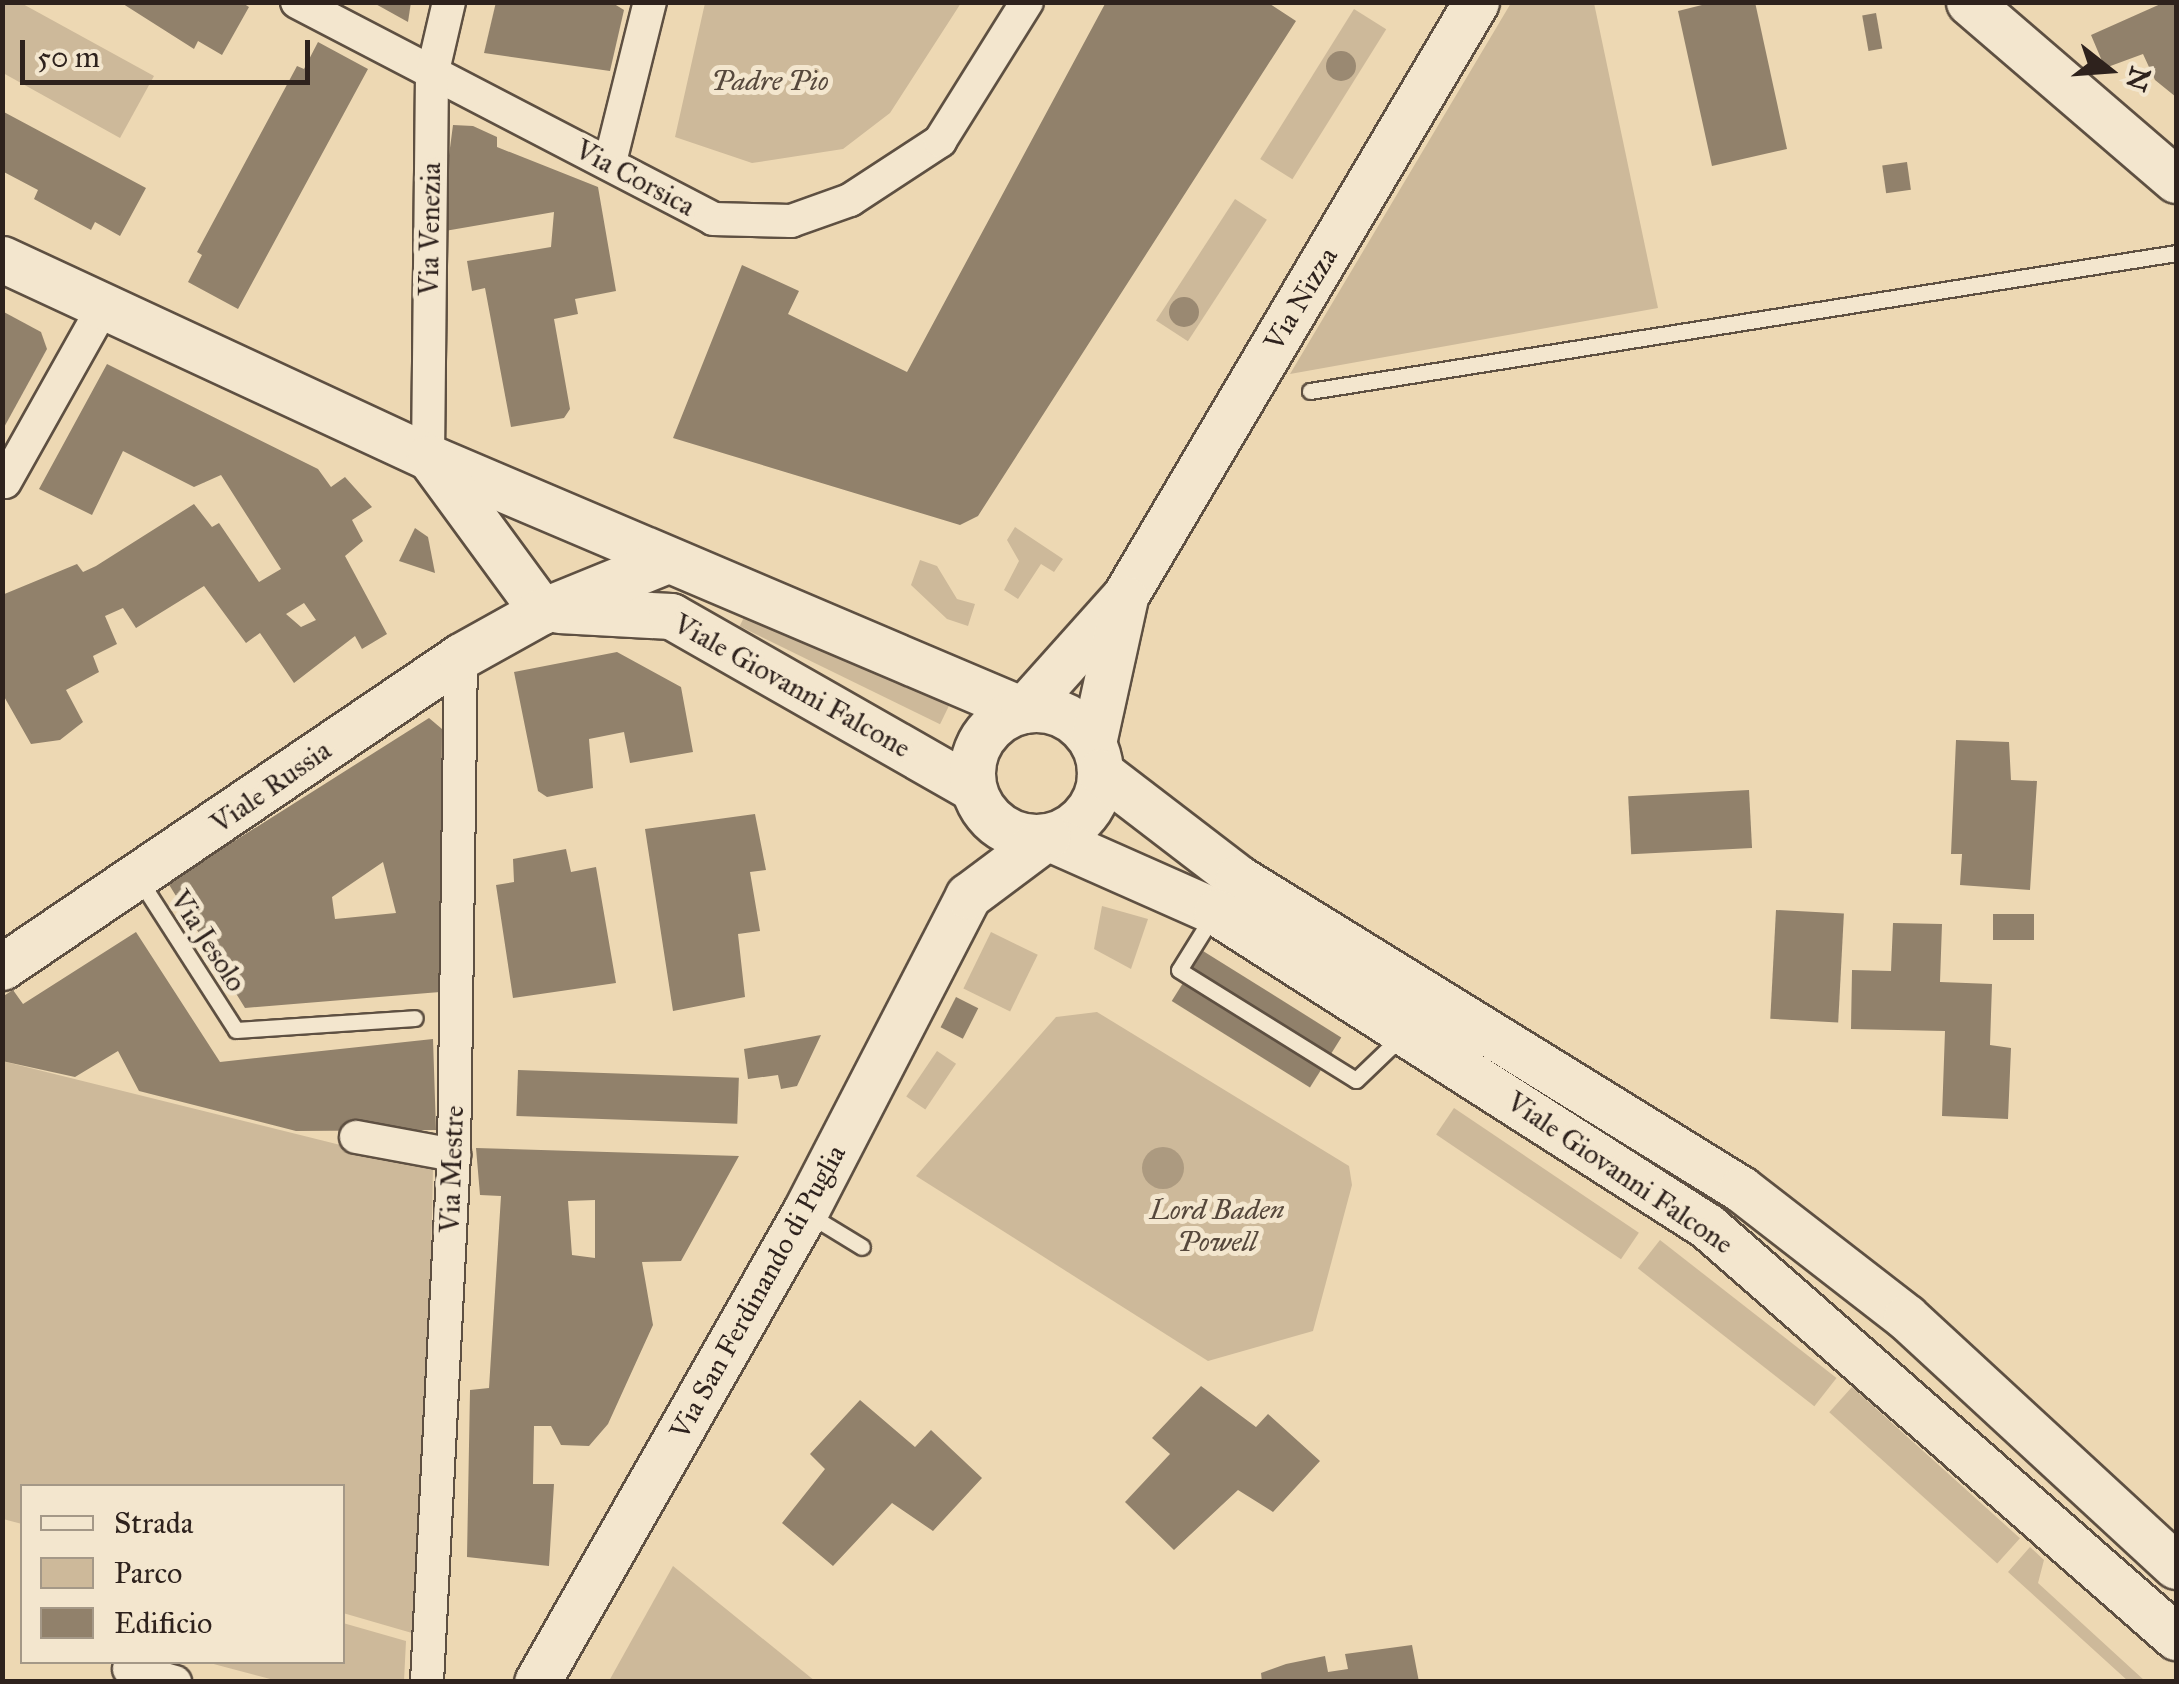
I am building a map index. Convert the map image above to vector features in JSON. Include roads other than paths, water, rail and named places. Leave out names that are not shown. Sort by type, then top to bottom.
[{"type":"main road","name":"Via Nizza","points":[[1023,710],[1125,596],[1476,2]]},
{"type":"main road","points":[[1969,2],[2176,180]]},
{"type":"main road","name":"Viale Giovanni Falcone","points":[[2,260],[102,310],[664,561],[1023,710]]},
{"type":"main road","name":"Viale Giovanni Falcone","points":[[428,456],[542,610],[671,616],[974,788]]},
{"type":"main road","points":[[542,610],[664,561]]},
{"type":"main road","name":"Via Nizza","points":[[1097,758],[1125,596]]},
{"type":"main road","name":"Viale Russia","points":[[2,967],[139,879],[461,656],[542,610]]},
{"type":"main road","points":[[1023,710],[1064,714],[1097,758],[1080,821],[1047,837],[1028,838],[993,821],[974,788],[972,768],[988,731],[1023,710]]},
{"type":"main road","name":"Viale Giovanni Falcone","points":[[1097,758],[1227,895]]},
{"type":"main road","name":"Via San Ferdinando di Puglia","points":[[537,1682],[804,1212],[968,896],[974,788]]},
{"type":"main road","name":"Viale Giovanni Falcone","points":[[1047,837],[1227,895],[1418,1015],[1741,1189],[1906,1316],[2176,1566]]},
{"type":"main road","name":"Via San Ferdinando di Puglia","points":[[968,896],[1047,837]]},
{"type":"main road","name":"Viale Giovanni Falcone","points":[[1418,1015],[1707,1226],[2176,1637]]},
{"type":"street","name":"Via Corsica","points":[[298,2],[713,219],[791,221],[850,200],[940,141],[1027,2]]},
{"type":"street","name":"Via Venezia","points":[[428,456],[432,74],[448,2]]},
{"type":"street","points":[[610,162],[650,2]]},
{"type":"street","points":[[4,482],[102,310]]},
{"type":"street","name":"Via Mestre","points":[[427,1682],[454,1155],[461,656]]},
{"type":"street","points":[[356,1137],[454,1155]]},
{"type":"street","points":[[130,1669],[174,1682]]},
{"type":"lane","points":[[1310,391],[2176,253]]},
{"type":"lane","name":"Via Jesolo","points":[[139,879],[236,1030],[415,1018]]},
{"type":"lane","points":[[1227,895],[1178,970],[1356,1080],[1418,1015]]},
{"type":"lane","points":[[804,1212],[862,1247]]},
{"type":"park label","name":"Padre Pio","points":[[770,81]]},
{"type":"park label","name":"Lord Baden Powell","points":[[1217,1226]]}]
